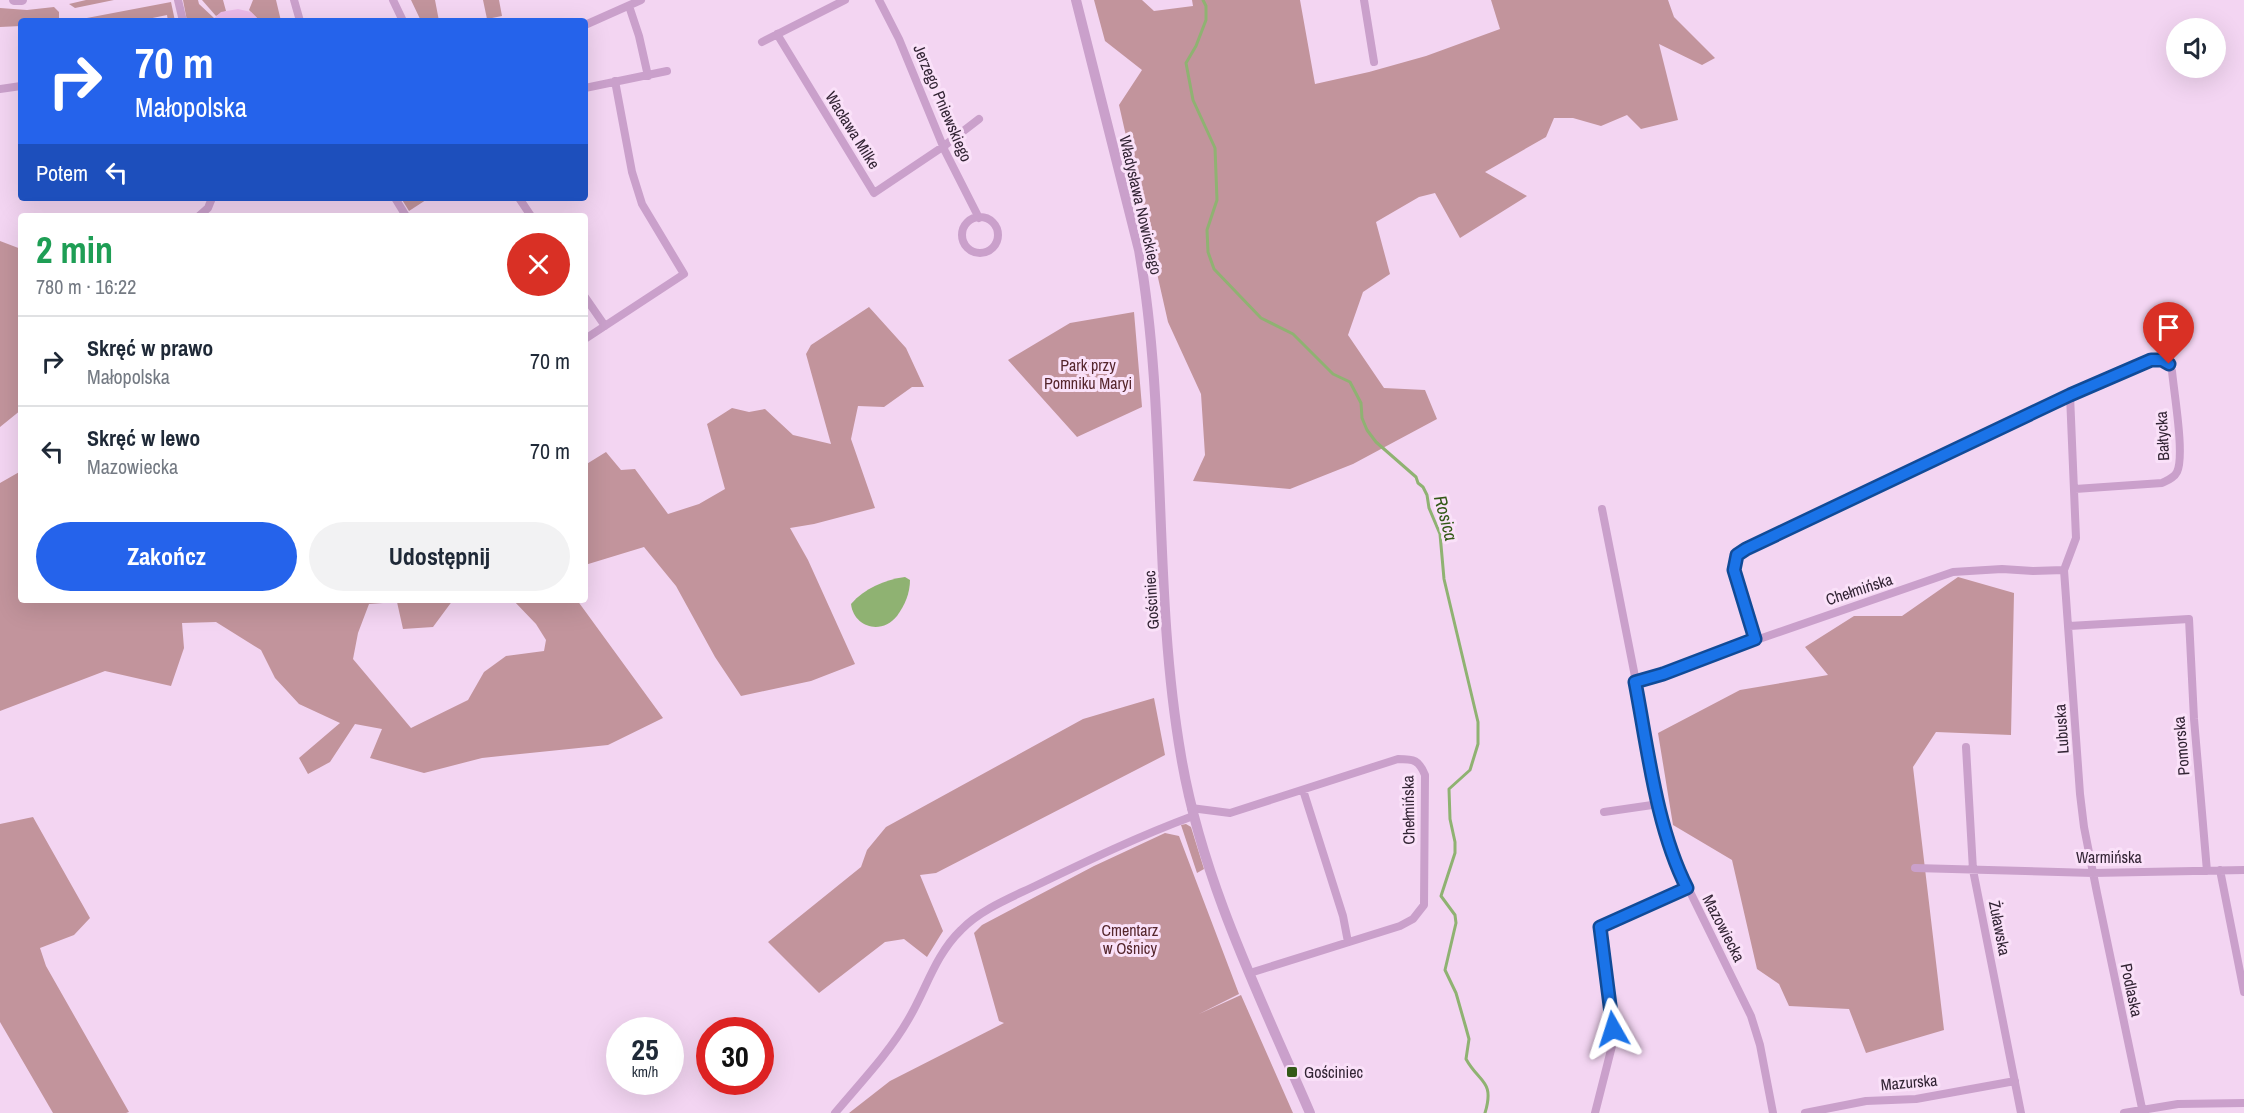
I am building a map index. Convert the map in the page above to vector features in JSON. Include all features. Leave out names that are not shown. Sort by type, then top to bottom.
[{"type":"street","points":[[14,0],[22,0]]},
{"type":"street","points":[[178,0],[182,18]]},
{"type":"street","points":[[294,0],[299,18]]},
{"type":"street","points":[[393,0],[402,18]]},
{"type":"street","points":[[588,23],[641,0]]},
{"type":"street","points":[[762,42],[845,0]]},
{"type":"street","name":"Jerzego Pniewskiego","points":[[879,0],[899,39],[944,146],[980,218],[994,225],[996,241],[990,250],[980,253],[969,250],[962,236],[965,225],[980,218]]},
{"type":"street","name":"Władysława Nowickiego","points":[[1076,0],[1139,250],[1152,362],[1159,492]]},
{"type":"street","points":[[1364,0],[1374,62]]},
{"type":"street","points":[[629,6],[648,75]]},
{"type":"street","name":"Wacława Milke","points":[[777,34],[874,193],[944,146],[979,119]]},
{"type":"street","points":[[588,87],[667,71]]},
{"type":"street","points":[[588,337],[684,274],[642,204],[632,172],[615,81]]},
{"type":"street","points":[[0,89],[18,86]]},
{"type":"street","points":[[202,213],[208,208],[211,201]]},
{"type":"street","points":[[588,302],[604,326]]},
{"type":"street","name":"Bałtycka","points":[[1755,639],[1734,570],[1734,562],[1740,552],[2070,395],[2151,360],[2162,360],[2169,364],[2172,372],[2180,465],[2173,478],[2162,483],[2075,489]]},
{"type":"street","points":[[2064,570],[2076,538],[2070,395]]},
{"type":"street","name":"Gościniec","points":[[1159,492],[1172,686],[1181,757],[1192,812],[1221,902],[1310,1113]]},
{"type":"street","name":"Mazowiecka","points":[[1602,509],[1669,849],[1751,1016],[1760,1046],[1773,1113]]},
{"type":"street","name":"Chełmińska","points":[[1635,682],[1953,572],[2002,569],[2064,570]]},
{"type":"street","name":"Lubuska","points":[[2064,570],[2080,794],[2093,873]]},
{"type":"street","name":"Pomorska","points":[[2069,626],[2189,619],[2194,719],[2207,871]]},
{"type":"street","name":"Żuławska","points":[[1966,747],[1973,870],[2021,1113]]},
{"type":"street","name":"Chełmińska","points":[[1192,812],[1230,813],[1398,759],[1413,759],[1421,764],[1425,775],[1424,906],[1413,919],[1400,926],[1250,972]]},
{"type":"street","points":[[1303,790],[1343,916],[1348,942]]},
{"type":"street","points":[[1604,812],[1659,804]]},
{"type":"street","points":[[835,1113],[907,1022],[935,964],[947,945],[966,925],[1051,878],[1192,812]]},
{"type":"street","name":"Warmińska","points":[[1915,868],[2093,873],[2244,870]]},
{"type":"street","points":[[2220,870],[2244,989]]},
{"type":"street","name":"Podlaska","points":[[2093,873],[2142,1111]]},
{"type":"street","points":[[1595,1113],[1607,1068],[1612,1037],[1600,927],[1687,888]]},
{"type":"street","name":"Mazurska","points":[[1805,1113],[1866,1101],[1916,1100],[2015,1081]]},
{"type":"street","points":[[2124,1113],[2178,1104],[2244,1103]]},
{"type":"green space","points":[[86,0],[114,0],[75,8],[69,4]]},
{"type":"green space","points":[[183,0],[198,0],[199,4],[214,18],[186,18]]},
{"type":"green space","points":[[202,0],[223,0],[226,11],[216,16]]},
{"type":"green space","points":[[253,0],[276,0],[280,18],[257,18],[249,10]]},
{"type":"green space","points":[[411,0],[435,0],[438,18],[420,18]]},
{"type":"green space","points":[[483,0],[499,0],[502,16],[487,18]]},
{"type":"green space","points":[[1094,0],[1142,0],[1154,11],[1193,6],[1192,0],[1300,0],[1315,84],[1426,56],[1500,29],[1491,0],[1668,0],[1674,17],[1715,58],[1702,65],[1659,44],[1678,120],[1641,129],[1627,115],[1601,126],[1573,118],[1554,118],[1546,137],[1485,172],[1527,196],[1460,238],[1435,193],[1419,197],[1376,222],[1390,274],[1363,292],[1348,335],[1384,388],[1425,390],[1437,419],[1353,464],[1290,489],[1193,481],[1205,455],[1201,394],[1168,322],[1119,105],[1142,70],[1105,41]]},
{"type":"green space","points":[[171,2],[174,18],[168,18],[167,15],[152,18],[87,18]]},
{"type":"green space","points":[[54,7],[59,12],[59,18],[18,18],[18,26],[0,27],[0,8],[27,10]]},
{"type":"green space","points":[[403,201],[424,201],[409,211]]},
{"type":"green space","points":[[0,241],[18,248],[18,412],[0,427]]},
{"type":"green space","points":[[869,307],[906,348],[924,387],[912,387],[884,407],[858,406],[851,439],[875,508],[790,528],[808,560],[855,664],[811,681],[741,696],[715,657],[676,586],[644,547],[588,564],[588,463],[606,452],[621,470],[635,469],[668,514],[699,504],[725,489],[707,424],[732,408],[749,412],[765,409],[793,435],[831,444],[806,354],[811,345]]},
{"type":"green space","name":"Park przy Pomniku Maryi","points":[[1134,312],[1142,407],[1077,437],[1008,360],[1070,323]]},
{"type":"green space","points":[[18,473],[18,603],[383,603],[369,604],[358,633],[353,659],[411,728],[468,700],[484,672],[506,656],[544,651],[546,640],[536,624],[516,603],[579,603],[663,718],[608,745],[482,758],[424,773],[370,758],[382,729],[355,724],[330,762],[308,774],[299,758],[340,723],[299,704],[275,678],[261,650],[216,622],[182,623],[184,648],[171,686],[105,671],[0,711],[0,483]]},
{"type":"green space","points":[[1958,577],[2014,593],[2011,735],[1936,732],[1913,767],[1944,1030],[1866,1053],[1849,1009],[1789,1006],[1779,984],[1757,969],[1732,860],[1673,825],[1658,733],[1740,690],[1828,675],[1805,647],[1854,616],[1902,616]]},
{"type":"green space","points":[[397,603],[451,603],[433,627],[403,629]]},
{"type":"green space","points":[[1154,698],[1165,755],[936,873],[920,875],[943,931],[927,957],[904,939],[885,942],[819,993],[768,942],[861,867],[867,850],[886,827],[1083,719]]},
{"type":"green space","points":[[33,817],[90,918],[74,935],[40,948],[46,966],[129,1112],[126,1113],[53,1113],[0,1022],[0,824]]},
{"type":"green space","points":[[1186,824],[1191,827],[1204,869],[1197,873],[1181,825]]},
{"type":"green space","name":"Cmentarz w Ośnicy","points":[[1165,833],[1179,836],[1239,994],[1199,1014],[1241,995],[1293,1113],[849,1113],[890,1081],[1004,1023],[999,1021],[974,933],[982,925],[1094,866]]},
{"type":"shaded area","points":[[238,9],[251,12],[257,18],[214,18],[221,12]]},
{"type":"shaded area","points":[[905,577],[910,580],[908,594],[900,612],[891,622],[877,627],[857,619],[851,604],[856,598],[875,586]]},
{"type":"waterway","name":"Rosica","points":[[1203,0],[1206,6],[1206,20],[1196,46],[1186,63],[1193,100],[1215,148],[1217,200],[1207,230],[1208,252],[1214,269],[1261,318],[1293,334],[1333,374],[1350,382],[1361,403],[1362,418],[1367,430],[1376,442],[1416,477],[1427,495],[1429,508],[1440,534],[1444,579],[1478,722],[1478,744],[1470,770],[1449,789],[1450,819],[1455,853],[1441,896],[1455,915],[1456,923],[1445,970],[1456,993],[1469,1039],[1466,1059],[1487,1088],[1488,1102],[1485,1113]]},
{"type":"place","name":"Gościniec","points":[[1292,1072]]},
{"type":"route","points":[[1613,1029],[1600,927],[1687,888],[1669,849],[1635,682],[1663,674],[1755,639],[1734,570],[1737,555],[1892,478],[2070,395],[2151,360],[2162,360],[2169,364]]}]
